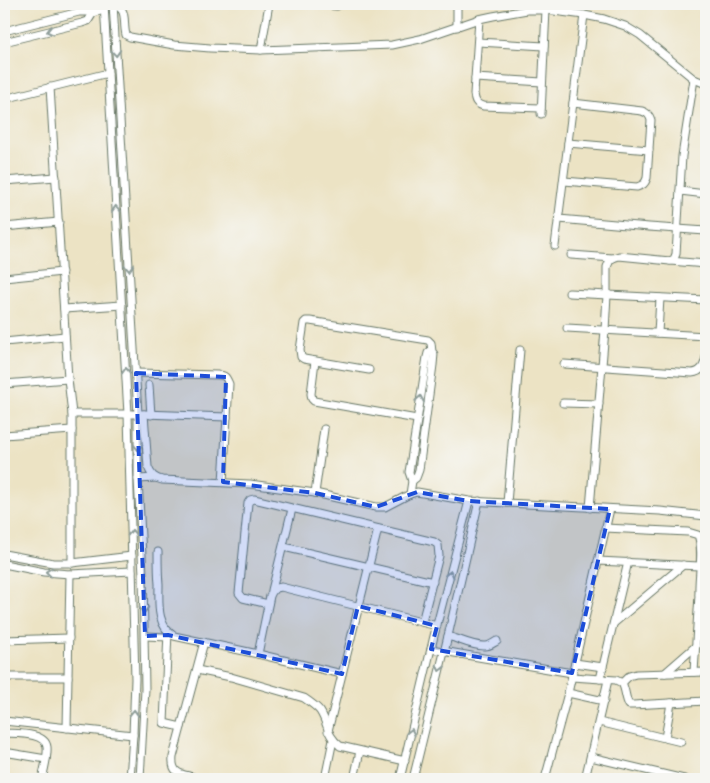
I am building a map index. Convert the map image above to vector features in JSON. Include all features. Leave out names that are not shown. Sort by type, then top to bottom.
[{"type":"street","points":[[4,42],[88,21],[94,13],[105,6],[113,4],[122,8],[124,12],[126,35]]},
{"type":"street","points":[[113,4],[136,373],[144,414],[148,467],[151,474],[156,478]]},
{"type":"street","points":[[262,50],[269,4]]},
{"type":"street","points":[[314,4],[337,6]]},
{"type":"street","points":[[457,4],[457,26]]},
{"type":"street","points":[[105,6],[128,414],[135,678],[130,779]]},
{"type":"street","points":[[479,19],[474,94],[477,104],[541,111],[546,10]]},
{"type":"street","points":[[115,36],[126,35],[192,48],[262,50],[392,45],[420,39],[479,19],[509,12],[546,10],[604,19],[625,26],[640,34],[694,79],[706,84]]},
{"type":"street","points":[[4,31],[83,11],[94,13]]},
{"type":"street","points":[[555,246],[584,15]]},
{"type":"street","points":[[478,42],[544,46]]},
{"type":"street","points":[[4,99],[108,72]]},
{"type":"street","points":[[475,78],[542,82]]},
{"type":"street","points":[[670,261],[676,254],[683,144],[694,79]]},
{"type":"street","points":[[50,87],[68,379],[72,414],[72,563]]},
{"type":"street","points":[[564,181],[642,186],[645,182],[649,150],[651,120],[650,115],[647,113],[573,103]]},
{"type":"street","points":[[568,143],[649,150]]},
{"type":"street","points":[[4,181],[56,177]]},
{"type":"street","points":[[680,191],[706,194]]},
{"type":"street","points":[[559,219],[706,231]]},
{"type":"street","points":[[4,227],[59,222]]},
{"type":"street","points":[[571,255],[613,258],[619,256],[706,264]]},
{"type":"street","points":[[590,508],[605,330],[607,267],[613,258]]},
{"type":"street","points":[[4,278],[62,272]]},
{"type":"street","points":[[569,293],[706,300]]},
{"type":"street","points":[[658,334],[660,298]]},
{"type":"street","points":[[64,309],[122,305]]},
{"type":"street","points":[[369,370],[301,357],[304,323],[306,321],[428,340],[431,343],[434,354],[433,365],[419,470],[416,478],[412,481]]},
{"type":"street","points":[[567,328],[706,336]]},
{"type":"street","points":[[4,342],[66,336]]},
{"type":"street","points":[[507,503],[520,350]]},
{"type":"street","points":[[410,494],[412,481],[410,466],[427,357],[429,352],[432,352]]},
{"type":"street","points":[[564,364],[692,373],[704,367],[706,358]]},
{"type":"street","points":[[315,361],[311,394],[314,401],[418,418]]},
{"type":"street","points":[[136,373],[223,375],[226,377],[229,384],[223,482]]},
{"type":"street","points":[[4,384],[68,379]]},
{"type":"street","points":[[140,779],[145,689],[138,479],[144,414],[149,385]]},
{"type":"street","points":[[563,403],[599,404]]},
{"type":"street","points":[[72,414],[227,417]]},
{"type":"street","points":[[315,493],[324,429]]},
{"type":"street","points":[[4,435],[72,430]]},
{"type":"street","points":[[138,479],[156,478],[250,484],[315,493],[385,507],[410,494],[424,492],[469,501],[660,511],[706,516]]},
{"type":"street","points":[[268,604],[243,598],[239,593],[248,503],[254,499],[434,542],[438,545],[440,556],[422,622]]},
{"type":"street","points":[[400,779],[469,501]]},
{"type":"street","points":[[413,779],[479,501]]},
{"type":"street","points":[[258,654],[268,604],[284,547],[292,508]]},
{"type":"street","points":[[545,779],[568,693],[610,509]]},
{"type":"street","points":[[328,731],[378,528]]},
{"type":"street","points":[[605,528],[693,533],[698,535],[700,540],[700,566],[694,672]]},
{"type":"street","points":[[284,547],[433,582]]},
{"type":"street","points":[[158,552],[159,611],[163,626],[168,635],[164,723],[181,727]]},
{"type":"street","points":[[4,554],[53,563],[72,563],[132,556]]},
{"type":"street","points":[[598,560],[700,566]]},
{"type":"street","points":[[600,679],[628,562]]},
{"type":"street","points":[[4,564],[44,572],[70,574],[132,571]]},
{"type":"street","points":[[613,623],[683,565]]},
{"type":"street","points":[[67,728],[70,574]]},
{"type":"street","points":[[272,590],[282,587],[437,626]]},
{"type":"street","points":[[699,594],[702,601],[706,602]]},
{"type":"street","points":[[144,636],[174,636],[342,674]]},
{"type":"street","points":[[448,636],[484,646],[497,641]]},
{"type":"street","points":[[4,640],[69,638]]},
{"type":"street","points":[[198,779],[180,774],[175,771],[172,764],[204,642]]},
{"type":"street","points":[[665,673],[696,646]]},
{"type":"street","points":[[431,649],[572,675],[616,680],[622,683],[626,700],[629,705],[633,706],[706,701]]},
{"type":"street","points":[[575,663],[603,667]]},
{"type":"street","points":[[197,670],[232,677],[304,698],[314,704],[320,712],[333,740],[340,746],[404,761]]},
{"type":"street","points":[[622,683],[632,675],[706,672]]},
{"type":"street","points":[[4,677],[68,677]]},
{"type":"street","points":[[585,779],[608,680]]},
{"type":"street","points":[[568,693],[604,701]]},
{"type":"street","points":[[665,738],[671,703]]},
{"type":"street","points":[[4,721],[133,735]]},
{"type":"street","points":[[599,722],[681,742]]},
{"type":"street","points":[[4,733],[38,736],[44,739],[48,749],[42,779]]},
{"type":"street","points":[[325,779],[333,740]]},
{"type":"street","points":[[354,779],[360,751]]},
{"type":"street","points":[[4,752],[46,759]]},
{"type":"street","points":[[591,757],[664,777],[684,779]]},
{"type":"highlighted area","points":[[136,373],[226,377],[223,482],[315,493],[376,507],[417,492],[469,501],[610,509],[572,673],[431,649],[437,626],[358,606],[342,674],[168,635],[145,636]]}]
